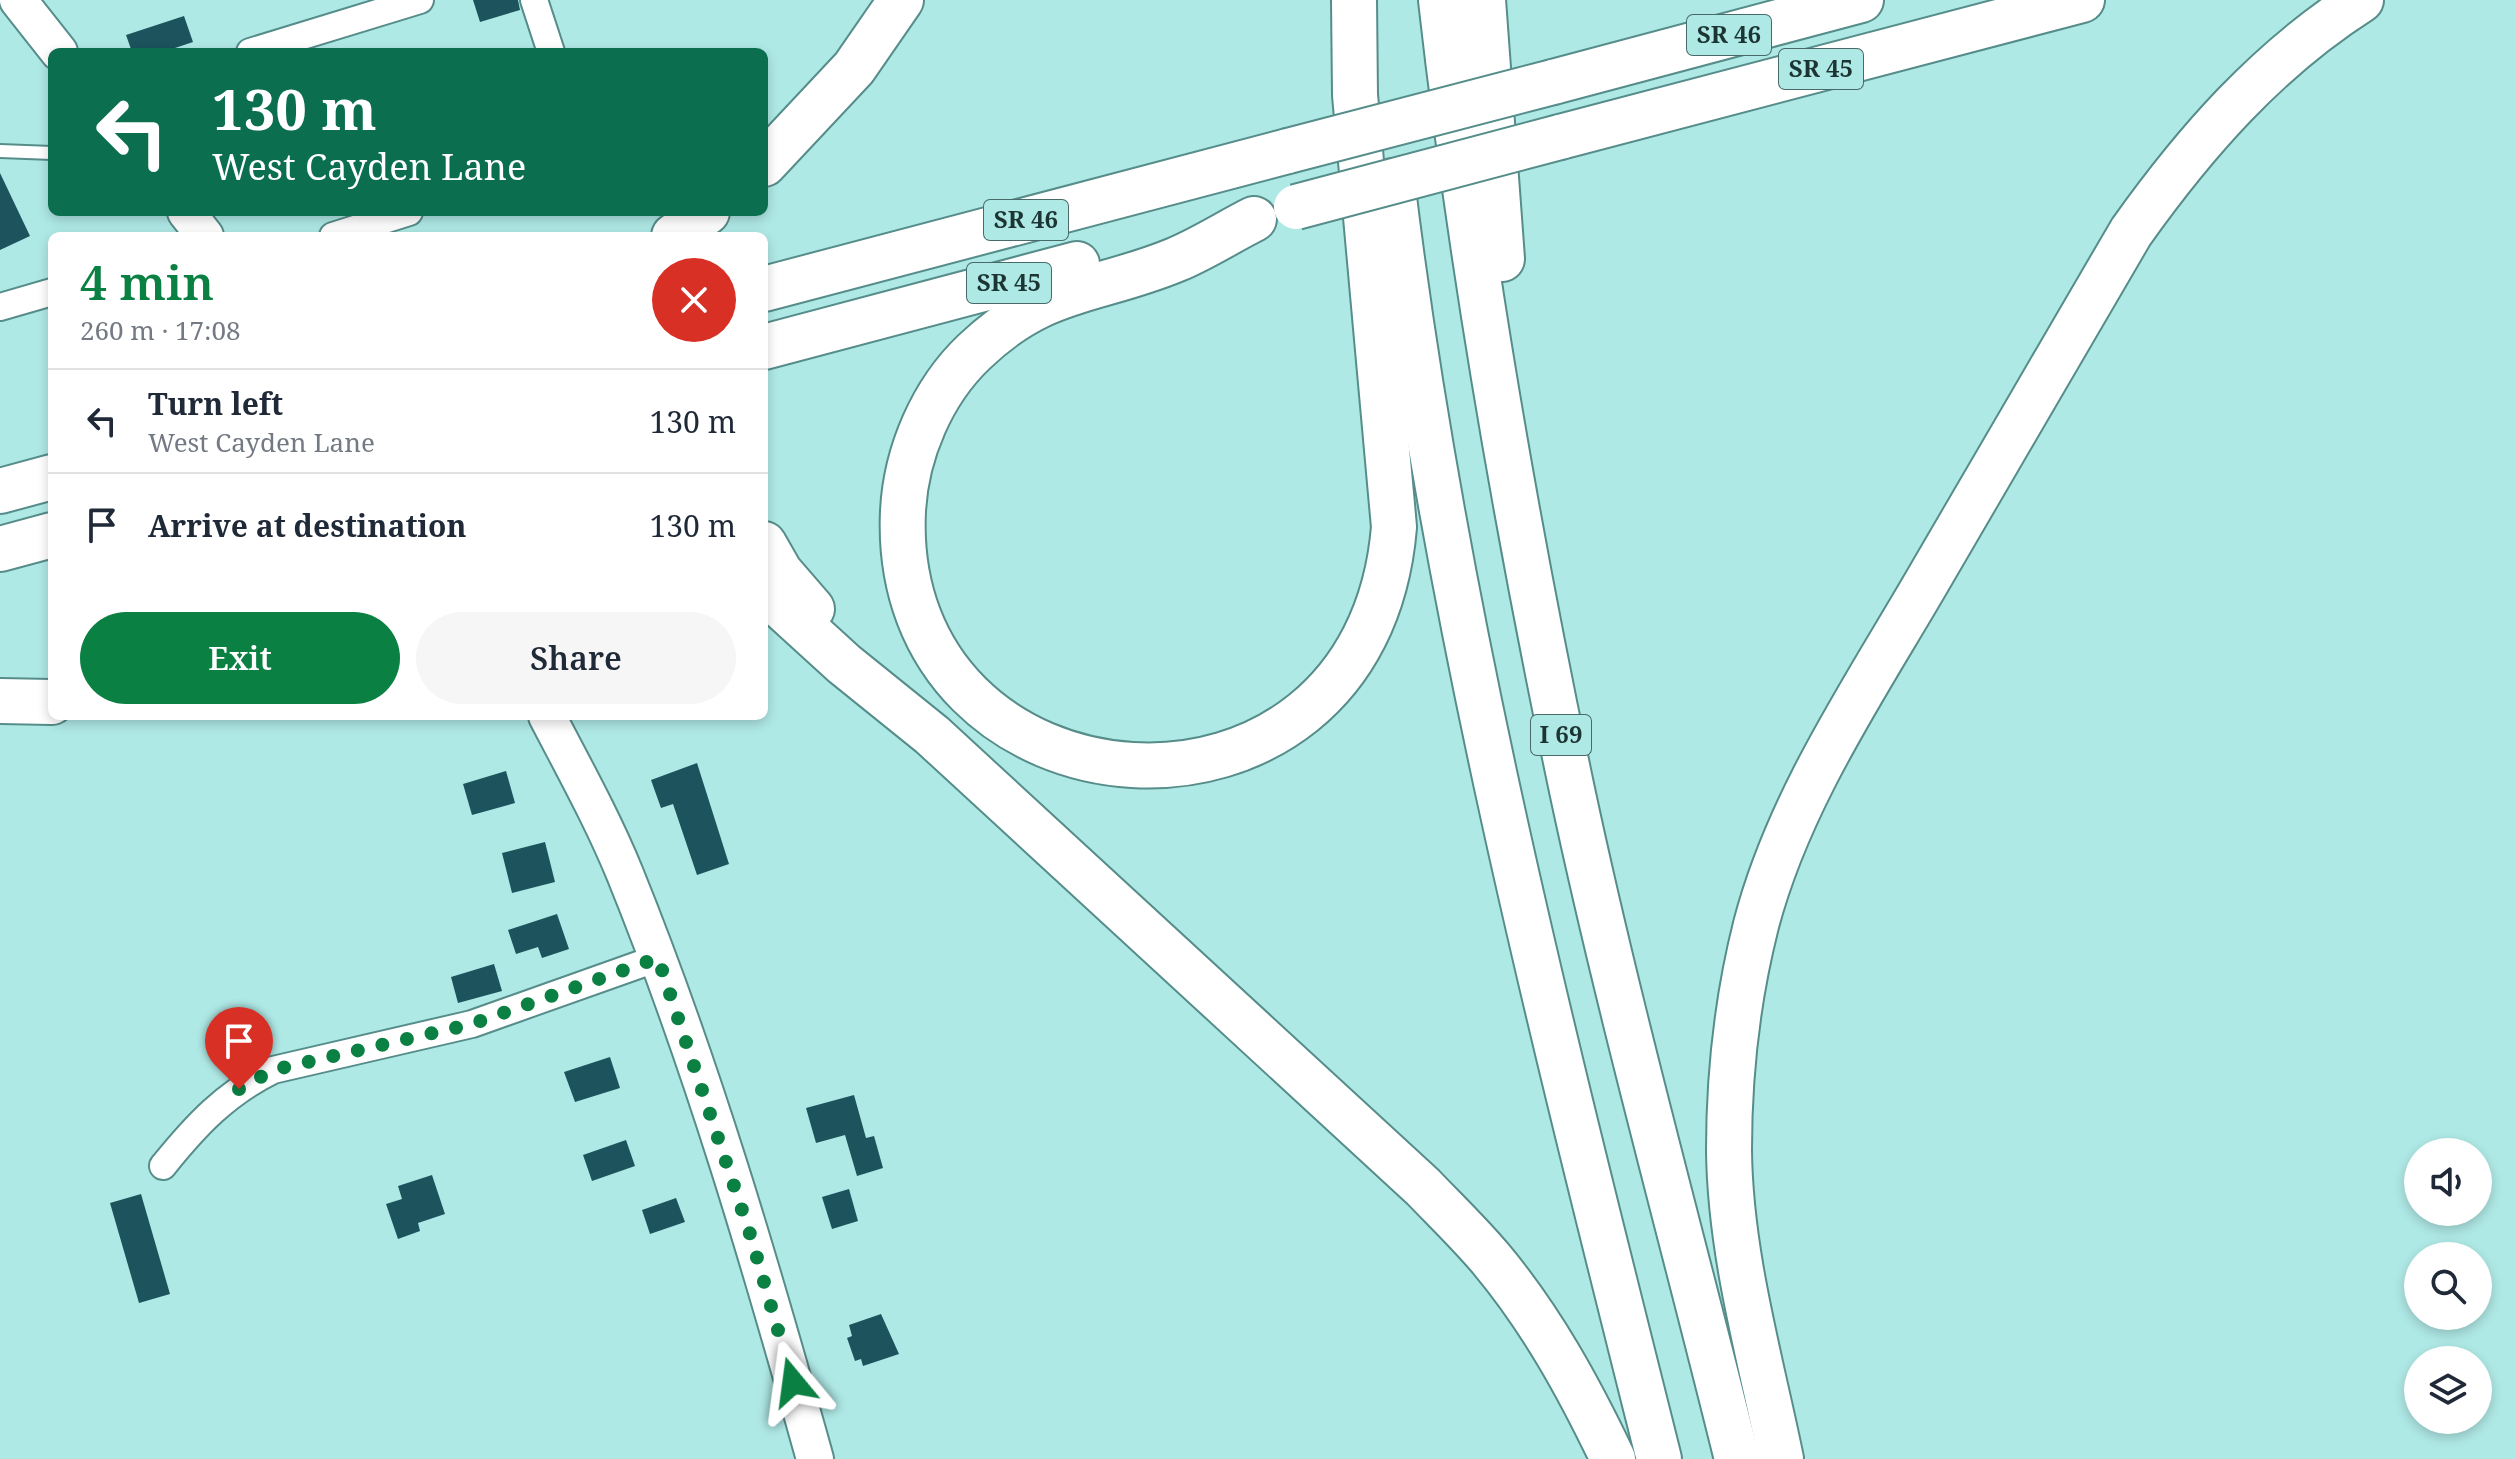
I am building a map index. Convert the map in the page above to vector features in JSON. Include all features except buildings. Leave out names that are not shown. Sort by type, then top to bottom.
[{"type":"highway","points":[[768,160],[854,68],[901,0]]},
{"type":"highway","points":[[1254,219],[1174,260],[1070,291],[1022,314],[973,353],[952,377],[919,437],[909,470],[902,530],[909,579],[923,623],[947,665],[982,704],[1029,735],[1069,755],[1122,767],[1154,768],[1220,758],[1256,744],[1311,706],[1351,660],[1374,621],[1386,584],[1394,527],[1355,95],[1354,0]]},
{"type":"highway","points":[[1371,0],[1410,311],[1474,678],[1538,975],[1659,1459]]},
{"type":"highway","name":"I 69","points":[[1441,0],[1469,221],[1509,465],[1573,793],[1737,1459]]},
{"type":"highway","points":[[1483,0],[1502,252],[1509,465]]},
{"type":"highway","points":[[1596,70],[1736,23],[1791,0]]},
{"type":"highway","name":"SR 46","points":[[783,284],[1861,0]]},
{"type":"highway","name":"SR 45","points":[[768,346],[2082,0]]},
{"type":"highway","points":[[1781,1459],[1737,1247],[1729,1148],[1743,988],[1757,923],[1789,835],[1820,768],[2131,232],[2166,183],[2228,110],[2302,43],[2361,0]]},
{"type":"highway","points":[[680,232],[702,216]]},
{"type":"highway","points":[[768,302],[783,284]]},
{"type":"highway","points":[[0,491],[48,478]]},
{"type":"highway","points":[[0,549],[48,536]]},
{"type":"highway","points":[[768,551],[797,592],[932,735]]},
{"type":"highway","points":[[768,595],[844,664],[932,735],[1423,1187],[1491,1258],[1537,1321],[1578,1387],[1613,1459]]},
{"type":"highway","points":[[0,701],[48,702]]},
{"type":"street","points":[[18,0],[56,48]]},
{"type":"street","points":[[263,48],[420,0]]},
{"type":"street","points":[[534,0],[550,48]]},
{"type":"street","points":[[189,216],[202,232]]},
{"type":"street","points":[[346,232],[396,216]]},
{"type":"street","points":[[0,307],[48,293]]},
{"type":"street","points":[[549,720],[624,871],[658,958],[751,1237],[815,1459]]},
{"type":"street","points":[[163,1166],[205,1115],[253,1080],[273,1070],[472,1024],[658,958]]},
{"type":"lane","points":[[0,151],[48,153]]},
{"type":"route","points":[[239,1089],[273,1070],[472,1024],[658,958],[751,1237],[793,1382]]}]
